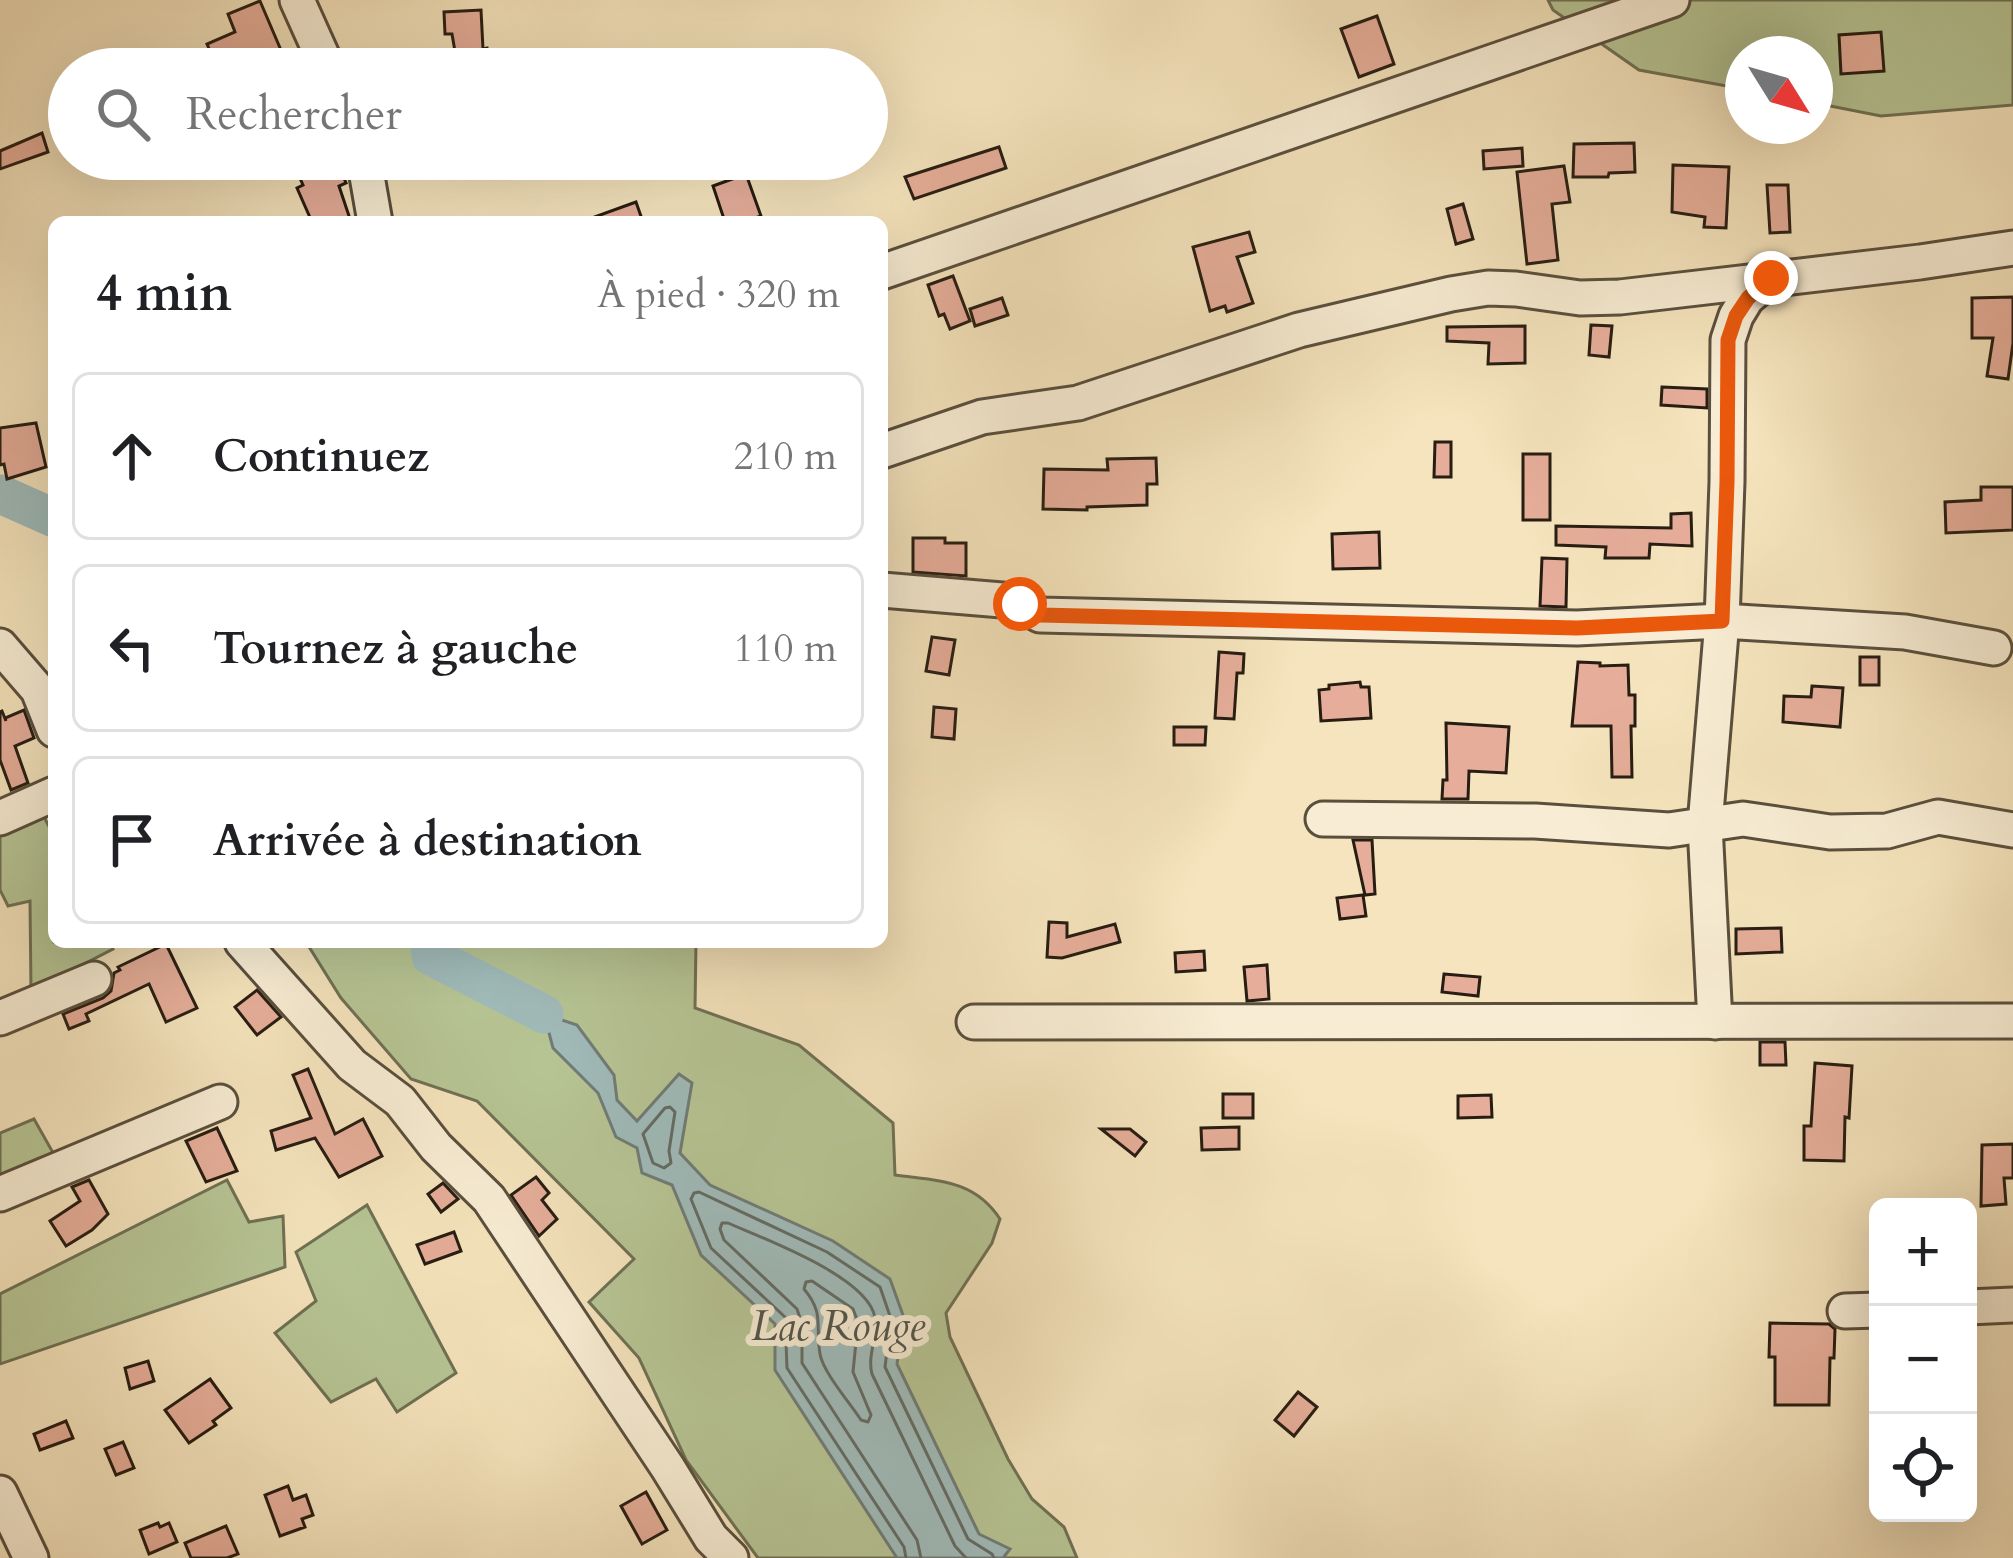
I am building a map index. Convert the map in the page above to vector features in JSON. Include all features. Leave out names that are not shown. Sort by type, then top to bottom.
[{"type":"street","points":[[297,0],[319,48]]},
{"type":"street","points":[[888,270],[1672,0]]},
{"type":"street","points":[[368,180],[374,216]]},
{"type":"street","points":[[888,449],[982,416],[1078,403],[1299,330],[1451,294],[1487,288],[1580,298],[1620,297],[2013,248]]},
{"type":"street","points":[[1715,1022],[1705,825],[1722,621],[1728,340],[1748,298],[1771,278]]},
{"type":"street","points":[[888,590],[1014,601],[1040,615],[1577,628],[1722,621],[1905,632],[1994,648]]},
{"type":"street","points":[[0,646],[38,690],[48,715]]},
{"type":"street","points":[[0,818],[48,797]]},
{"type":"street","points":[[1323,819],[1534,820],[1669,830],[1743,819],[1830,832],[1887,831],[1938,817],[2013,830]]},
{"type":"street","points":[[247,948],[352,1065],[400,1101],[436,1147],[489,1199],[711,1538],[731,1558]]},
{"type":"street","points":[[0,1018],[94,979]]},
{"type":"street","points":[[974,1022],[2013,1021]]},
{"type":"street","points":[[0,1194],[220,1102]]},
{"type":"street","points":[[1977,1307],[2013,1305]]},
{"type":"street","points":[[0,1493],[31,1558]]},
{"type":"green space","points":[[1548,0],[2013,0],[2013,105],[1881,116],[1833,107],[1833,36],[1725,36],[1725,86],[1639,70],[1553,10]]},
{"type":"green space","points":[[42,813],[48,824],[48,948],[113,949],[31,991],[30,901],[8,906],[0,890],[0,827]]},
{"type":"green space","points":[[310,948],[696,948],[695,1008],[799,1045],[893,1123],[895,1175],[966,1189],[1000,1219],[992,1243],[946,1313],[950,1337],[1008,1459],[1032,1499],[1064,1527],[1077,1558],[758,1558],[686,1460],[639,1358],[589,1302],[634,1259],[477,1101],[411,1079],[341,998]]},
{"type":"green space","points":[[34,1119],[56,1158],[0,1185],[0,1133]]},
{"type":"green space","points":[[227,1180],[249,1222],[283,1216],[285,1267],[0,1364],[0,1294]]},
{"type":"green space","points":[[367,1205],[456,1373],[397,1412],[376,1379],[331,1402],[275,1333],[316,1301],[296,1252]]},
{"type":"water","name":"Lac Rouge","points":[[544,1014],[577,1025],[614,1075],[617,1100],[637,1121],[679,1074],[692,1083],[680,1153],[710,1185],[833,1241],[890,1279],[904,1318],[897,1364],[979,1534],[1010,1549],[1003,1558],[897,1558],[775,1370],[775,1324],[701,1255],[672,1185],[642,1173],[637,1148],[616,1137],[598,1093],[553,1048]]},
{"type":"building","points":[[260,1],[280,48],[209,48],[207,44],[235,32],[228,14]]},
{"type":"building","points":[[481,10],[483,48],[454,48],[452,34],[445,34],[444,12]]},
{"type":"building","points":[[1377,16],[1394,64],[1359,77],[1341,29]]},
{"type":"building","points":[[1881,32],[1884,71],[1841,74],[1839,35]]},
{"type":"building","points":[[42,133],[48,152],[0,169],[0,151]]},
{"type":"building","points":[[1634,143],[1635,172],[1573,177],[1574,144]]},
{"type":"building","points":[[999,147],[1006,168],[914,199],[905,177]]},
{"type":"building","points":[[1522,148],[1523,166],[1484,169],[1483,151]]},
{"type":"building","points":[[1673,165],[1729,167],[1726,228],[1704,227],[1705,217],[1672,212]]},
{"type":"building","points":[[1564,166],[1570,202],[1552,204],[1558,260],[1527,264],[1517,172]]},
{"type":"building","points":[[301,180],[345,180],[339,186],[349,216],[309,216],[297,188],[303,185]]},
{"type":"building","points":[[748,180],[761,216],[723,216],[713,186]]},
{"type":"building","points":[[1767,185],[1788,185],[1790,232],[1770,233]]},
{"type":"building","points":[[636,202],[641,216],[597,216]]},
{"type":"building","points":[[1463,204],[1473,239],[1456,244],[1447,209]]},
{"type":"building","points":[[1249,232],[1255,252],[1237,257],[1253,303],[1227,312],[1225,306],[1210,311],[1193,247]]},
{"type":"building","points":[[953,276],[970,321],[950,329],[944,314],[939,316],[928,285]]},
{"type":"building","points":[[2013,297],[2008,379],[1987,376],[1993,338],[1972,338],[1972,298]]},
{"type":"building","points":[[1002,298],[1008,315],[975,326],[970,309]]},
{"type":"building","points":[[1591,325],[1612,326],[1609,357],[1589,355]]},
{"type":"building","points":[[1525,326],[1525,363],[1488,364],[1489,343],[1447,341],[1447,327]]},
{"type":"building","points":[[1662,387],[1707,389],[1707,408],[1661,405]]},
{"type":"building","points":[[36,423],[46,467],[7,479],[4,464],[0,465],[0,428]]},
{"type":"building","points":[[1435,442],[1451,442],[1451,477],[1434,477]]},
{"type":"building","points":[[1523,454],[1550,454],[1550,520],[1523,520]]},
{"type":"building","points":[[1156,458],[1157,484],[1147,484],[1147,505],[1043,509],[1044,469],[1108,470],[1107,459]]},
{"type":"building","points":[[1981,487],[2013,487],[2013,530],[1946,533],[1945,502],[1981,500]]},
{"type":"building","points":[[1691,513],[1692,546],[1650,544],[1649,558],[1605,558],[1606,547],[1556,545],[1556,526],[1671,528],[1671,514]]},
{"type":"building","points":[[1379,532],[1380,568],[1333,569],[1332,534]]},
{"type":"building","points":[[913,538],[966,543],[966,576],[913,572]]},
{"type":"building","points":[[1542,558],[1567,559],[1566,607],[1540,606]]},
{"type":"building","points":[[932,637],[955,640],[949,675],[926,671]]},
{"type":"building","points":[[1219,652],[1244,654],[1243,673],[1237,673],[1234,719],[1215,718]]},
{"type":"building","points":[[1860,657],[1879,657],[1879,685],[1860,685]]},
{"type":"building","points":[[1578,662],[1628,665],[1629,695],[1635,695],[1632,777],[1612,777],[1611,726],[1572,726]]},
{"type":"building","points":[[1360,682],[1361,687],[1369,687],[1371,718],[1321,721],[1319,690]]},
{"type":"building","points":[[1812,686],[1843,688],[1840,727],[1783,722],[1784,696],[1811,697]]},
{"type":"building","points":[[934,707],[956,709],[954,739],[932,737]]},
{"type":"building","points":[[24,710],[34,738],[15,746],[28,783],[11,790],[0,760],[0,712],[6,721]]},
{"type":"building","points":[[1446,723],[1509,727],[1506,773],[1469,771],[1468,799],[1442,799],[1443,780],[1447,780]]},
{"type":"building","points":[[1174,727],[1206,727],[1205,745],[1174,745]]},
{"type":"building","points":[[1353,840],[1372,840],[1375,894],[1365,895]]},
{"type":"building","points":[[1363,895],[1366,916],[1340,919],[1337,898]]},
{"type":"building","points":[[1049,922],[1067,923],[1067,937],[1115,924],[1120,942],[1062,958],[1047,957]]},
{"type":"building","points":[[1781,928],[1782,952],[1736,954],[1736,929]]},
{"type":"building","points":[[158,948],[168,948],[197,1008],[166,1022],[149,984],[86,1014],[89,1021],[69,1029],[63,1014],[103,998],[111,991],[118,967]]},
{"type":"building","points":[[1204,951],[1205,970],[1176,972],[1175,953]]},
{"type":"building","points":[[1267,965],[1269,999],[1247,1001],[1244,967]]},
{"type":"building","points":[[1444,974],[1480,977],[1478,996],[1442,992]]},
{"type":"building","points":[[257,990],[281,1017],[257,1035],[235,1007]]},
{"type":"building","points":[[1760,1042],[1785,1042],[1786,1065],[1760,1065]]},
{"type":"building","points":[[1815,1063],[1852,1066],[1844,1161],[1804,1160],[1804,1126],[1811,1126]]},
{"type":"building","points":[[308,1069],[335,1134],[363,1119],[382,1156],[339,1177],[315,1138],[276,1150],[271,1131],[311,1118],[293,1075]]},
{"type":"building","points":[[1223,1094],[1253,1094],[1253,1118],[1223,1118]]},
{"type":"building","points":[[1491,1095],[1492,1117],[1458,1118],[1458,1096]]},
{"type":"building","points":[[1239,1127],[1239,1149],[1202,1150],[1201,1128]]},
{"type":"building","points":[[217,1128],[237,1171],[206,1182],[186,1141]]},
{"type":"building","points":[[1101,1129],[1130,1129],[1146,1142],[1135,1156]]},
{"type":"building","points":[[2013,1144],[2013,1178],[2004,1178],[2006,1204],[1981,1206],[1982,1145]]},
{"type":"building","points":[[536,1177],[549,1193],[542,1200],[557,1219],[539,1236],[511,1195]]},
{"type":"building","points":[[89,1180],[108,1214],[66,1246],[50,1221],[80,1201],[72,1187]]},
{"type":"building","points":[[443,1183],[458,1199],[441,1212],[428,1194]]},
{"type":"building","points":[[454,1232],[461,1251],[425,1264],[417,1245]]},
{"type":"building","points":[[1770,1323],[1829,1324],[1835,1329],[1829,1405],[1775,1405]]},
{"type":"building","points":[[148,1361],[154,1381],[130,1389],[125,1368]]},
{"type":"building","points":[[210,1379],[231,1408],[189,1443],[165,1410]]},
{"type":"building","points":[[1298,1392],[1317,1407],[1294,1436],[1275,1420]]},
{"type":"building","points":[[66,1421],[73,1438],[40,1450],[34,1434]]},
{"type":"building","points":[[123,1442],[134,1468],[116,1475],[105,1449]]},
{"type":"building","points":[[288,1486],[293,1500],[306,1495],[313,1515],[302,1519],[305,1527],[280,1536],[265,1495]]},
{"type":"building","points":[[646,1492],[667,1530],[642,1544],[621,1506]]},
{"type":"building","points":[[158,1523],[160,1527],[169,1523],[177,1542],[149,1554],[140,1530]]},
{"type":"building","points":[[226,1526],[238,1554],[191,1558],[185,1543]]},
{"type":"waterway","points":[[0,494],[48,515]]},
{"type":"waterway","points":[[430,948],[431,956],[544,1014]]},
{"type":"route","points":[[1020,604],[1040,615],[1174,619],[1577,628],[1722,621],[1728,340],[1748,298],[1771,278]]}]
